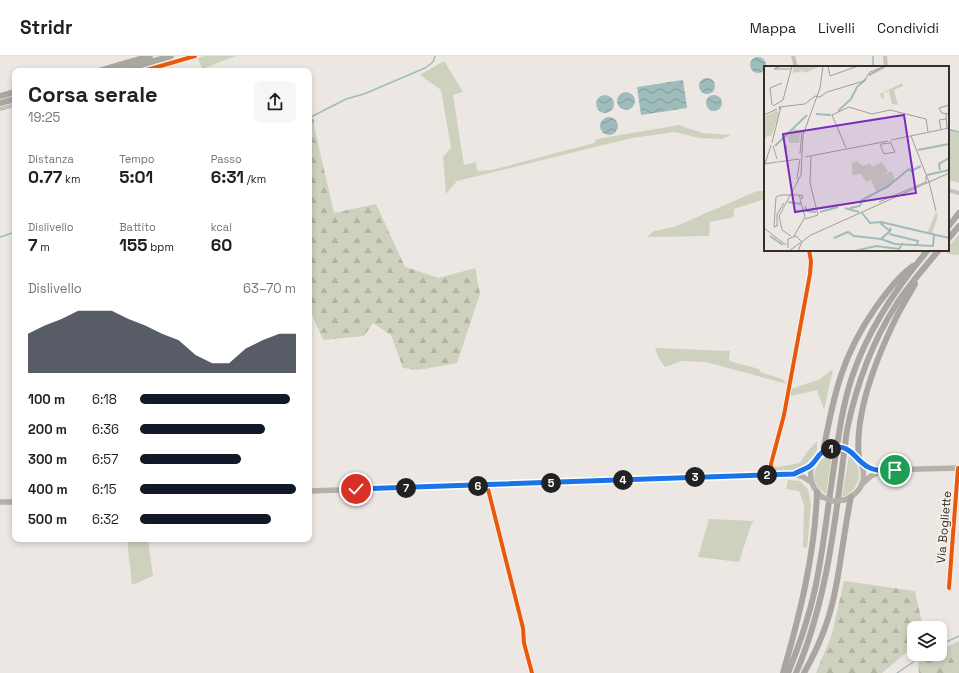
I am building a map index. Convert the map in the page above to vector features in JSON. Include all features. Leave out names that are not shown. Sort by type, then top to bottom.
[{"type":"highway","points":[[109,68],[150,56]]},
{"type":"highway","points":[[130,68],[171,56]]},
{"type":"highway","points":[[0,96],[12,93]]},
{"type":"highway","points":[[0,103],[12,100]]},
{"type":"main road","points":[[949,226],[959,213]]},
{"type":"main road","points":[[949,238],[959,226]]},
{"type":"main road","points":[[788,673],[806,625],[818,575],[839,430],[852,377],[878,318],[898,288],[927,251]]},
{"type":"main road","points":[[796,673],[812,631],[826,574],[847,430],[856,392],[867,360],[896,305],[938,251]]},
{"type":"main road","points":[[823,452],[832,401],[837,384],[854,342],[887,291],[906,271],[919,261]]},
{"type":"main road","points":[[862,485],[864,474],[860,461],[858,442],[862,414],[874,371],[890,330],[923,270]]},
{"type":"main road","points":[[881,470],[871,476],[851,497],[844,500],[833,501],[822,497],[817,492],[811,482],[810,474],[816,457],[830,449],[841,448],[851,452],[868,467],[881,470],[958,468]]},
{"type":"main road","points":[[794,474],[812,465]]},
{"type":"main road","points":[[312,491],[794,474],[811,482]]},
{"type":"main road","points":[[783,673],[796,628],[808,571],[817,492]]},
{"type":"main road","points":[[804,673],[812,659],[832,603],[851,497]]},
{"type":"main road","points":[[0,502],[12,502]]},
{"type":"street","points":[[153,68],[195,56]]},
{"type":"street","points":[[793,56],[796,66]]},
{"type":"street","points":[[885,56],[886,66]]},
{"type":"street","points":[[0,109],[12,106]]},
{"type":"street","points":[[949,190],[959,192]]},
{"type":"street","points":[[772,475],[771,464],[784,415],[810,274],[811,261],[809,251]]},
{"type":"street","name":"Via Bogliette","points":[[949,588],[958,468]]},
{"type":"street","points":[[487,485],[523,628],[524,643],[532,673]]},
{"type":"green space","points":[[204,56],[236,56],[205,68],[202,68],[198,58]]},
{"type":"green space","points":[[444,61],[463,92],[453,95],[464,165],[476,162],[477,171],[492,170],[594,143],[597,139],[679,125],[702,133],[731,135],[722,139],[699,138],[675,132],[632,138],[457,181],[446,194],[443,157],[451,148],[441,90],[420,75]]},
{"type":"green space","points":[[312,118],[314,120],[314,126],[334,213],[376,204],[405,267],[439,278],[475,268],[480,294],[457,363],[418,370],[403,368],[391,335],[373,323],[364,336],[323,340],[312,314]]},
{"type":"green space","points":[[949,129],[959,133],[959,183],[949,180]]},
{"type":"green space","points":[[757,191],[764,191],[764,199],[734,209],[734,217],[710,222],[709,236],[647,237],[654,231],[674,227]]},
{"type":"green space","points":[[959,234],[959,255],[947,254],[947,251],[949,251],[949,246]]},
{"type":"green space","points":[[655,348],[730,351],[729,361],[759,369],[760,372],[782,379],[787,384],[706,362],[682,361],[665,367],[658,357]]},
{"type":"green space","points":[[833,369],[824,410],[817,390],[791,396],[791,389],[820,379]]},
{"type":"green space","points":[[817,441],[817,450],[804,467],[797,471],[778,473],[774,471],[773,466],[778,467],[800,463]]},
{"type":"green space","points":[[832,453],[826,494],[816,484],[814,478],[817,466],[826,456]]},
{"type":"green space","points":[[849,456],[857,466],[859,478],[853,489],[842,497]]},
{"type":"green space","points":[[788,480],[800,481],[808,489],[811,505],[807,548],[803,547],[804,505],[799,491],[786,489]]},
{"type":"green space","points":[[709,519],[754,521],[751,525],[739,562],[698,557]]},
{"type":"green space","points":[[127,542],[148,542],[153,576],[132,585]]},
{"type":"green space","points":[[844,581],[915,591],[921,621],[907,621],[907,652],[882,673],[816,673],[832,634]]},
{"type":"green space","points":[[959,641],[959,673],[919,673],[918,661],[947,661],[947,647]]},
{"type":"water","points":[[758,57],[764,59],[766,65],[764,66],[764,71],[758,73],[752,71],[750,65],[752,59]]},
{"type":"water","points":[[707,78],[713,80],[715,86],[713,92],[707,94],[701,92],[699,86],[701,80]]},
{"type":"water","points":[[683,80],[687,108],[641,115],[637,87]]},
{"type":"water","points":[[626,92],[632,95],[635,101],[632,107],[626,110],[620,107],[617,101],[620,95]]},
{"type":"water","points":[[605,95],[611,98],[614,104],[611,110],[605,113],[599,110],[596,104],[599,98]]},
{"type":"water","points":[[714,95],[720,97],[722,103],[720,109],[714,111],[708,109],[706,103],[708,97]]},
{"type":"water","points":[[609,117],[615,120],[618,126],[615,132],[609,135],[603,132],[600,126],[603,120]]},
{"type":"waterway","points":[[312,116],[346,99],[364,94],[425,68],[433,62],[435,56]]},
{"type":"waterway","points":[[873,56],[873,66]]},
{"type":"waterway","points":[[949,129],[959,132]]},
{"type":"waterway","points":[[0,237],[12,233]]},
{"type":"waterway","points":[[947,642],[959,636]]},
{"type":"waterway","points":[[897,673],[915,661]]},
{"type":"cycle path","points":[[153,68],[195,56]]},
{"type":"cycle path","points":[[772,475],[771,464],[784,415],[810,274],[811,261],[809,251]]},
{"type":"cycle path","points":[[949,588],[958,468]]},
{"type":"cycle path","points":[[487,485],[523,628],[524,643],[532,673]]},
{"type":"route","points":[[356,489],[794,474],[812,465],[816,457],[823,452],[835,448],[846,449],[858,458],[861,463],[874,470],[895,470]]}]
